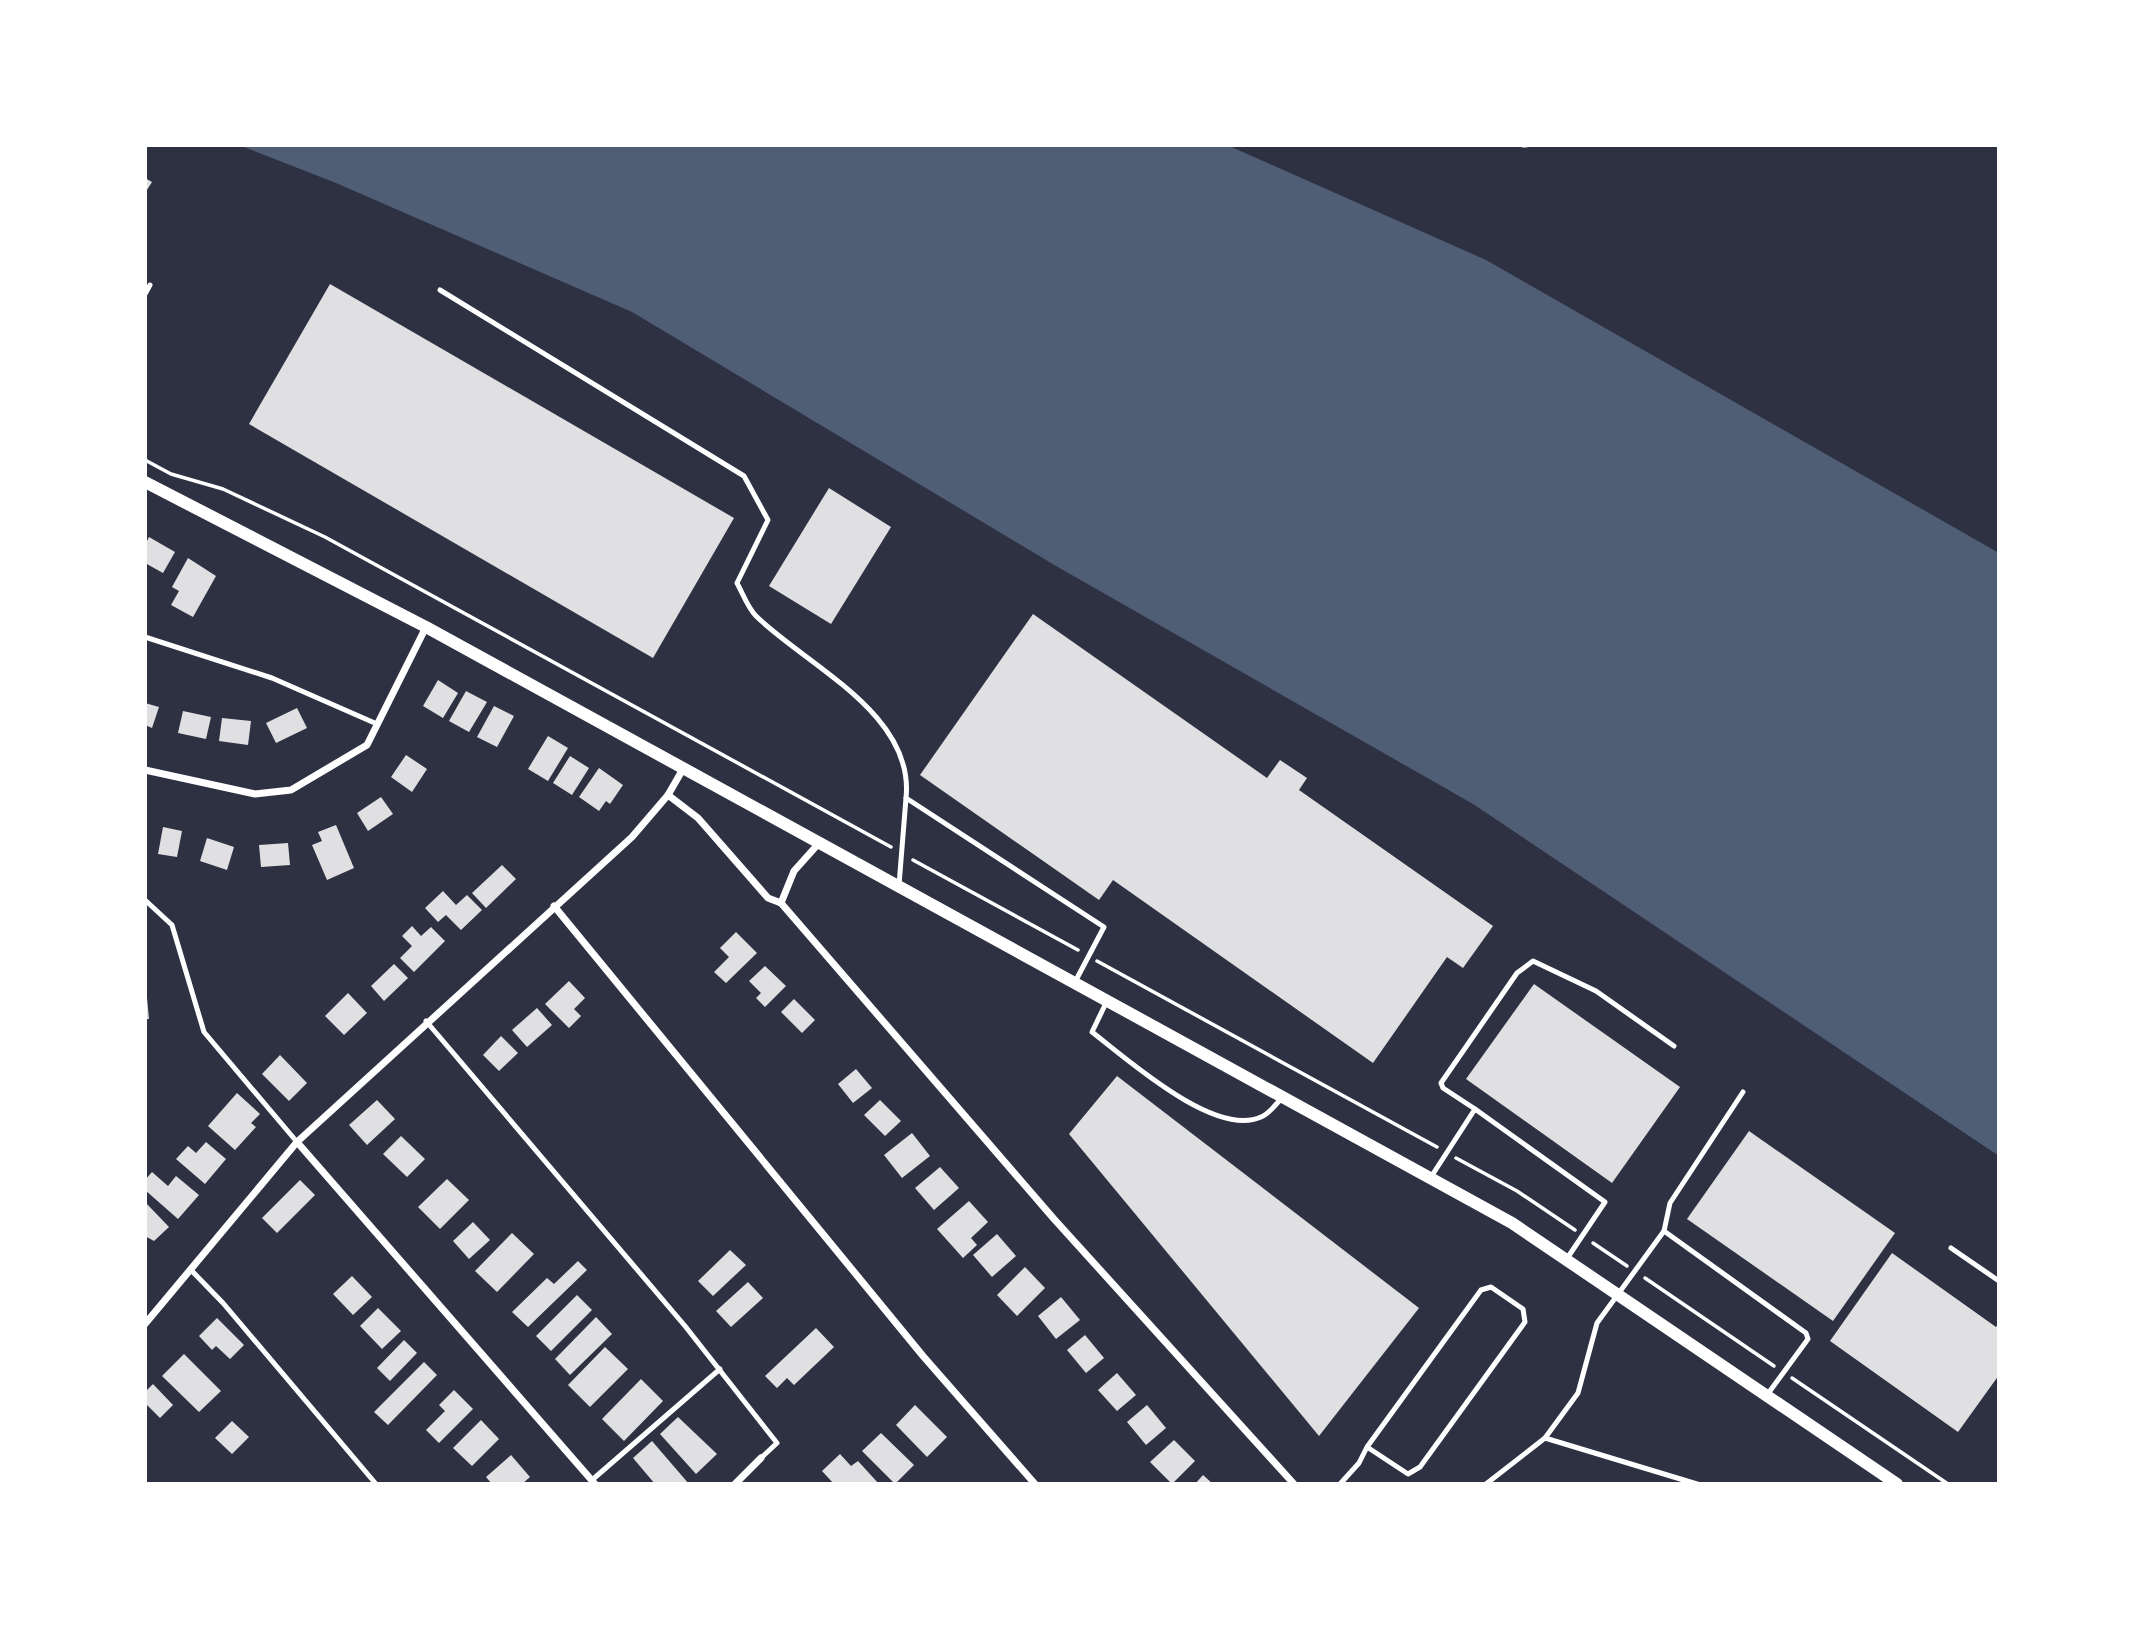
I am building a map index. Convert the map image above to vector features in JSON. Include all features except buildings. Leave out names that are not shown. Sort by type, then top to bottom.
[{"type":"street","points":[[145,482],[426,627],[1512,1223],[1897,1484]]},
{"type":"street","points":[[145,770],[255,794],[292,790],[367,745],[426,627]]},
{"type":"street","points":[[145,1324],[297,1142],[426,1021],[632,837],[668,795],[684,769]]},
{"type":"street","points":[[668,795],[698,818],[768,898],[781,903],[1054,1219],[1294,1484]]},
{"type":"street","points":[[781,903],[794,871],[821,842]]},
{"type":"street","points":[[554,906],[923,1356],[1035,1484]]},
{"type":"street","points":[[297,1142],[593,1482]]},
{"type":"street","points":[[735,1484],[761,1458]]},
{"type":"lane","points":[[145,295],[150,285]]},
{"type":"lane","points":[[440,290],[744,475],[768,520],[737,583],[754,614],[846,686],[899,747],[907,783],[899,885]]},
{"type":"lane","points":[[145,637],[272,678],[377,724]]},
{"type":"lane","points":[[906,798],[1104,927],[1075,982]]},
{"type":"lane","points":[[145,900],[172,925],[204,1032],[297,1142]]},
{"type":"lane","points":[[1566,1260],[1605,1202],[1443,1088],[1441,1083],[1517,973],[1533,961],[1596,991],[1674,1046]]},
{"type":"lane","points":[[1107,1000],[1092,1032],[1186,1101],[1237,1122],[1262,1117],[1284,1097]]},
{"type":"lane","points":[[426,1021],[720,1369],[777,1443],[761,1458]]},
{"type":"lane","points":[[1486,1484],[1545,1438],[1578,1393],[1597,1323],[1664,1231],[1670,1203],[1743,1092]]},
{"type":"lane","points":[[1431,1177],[1475,1109]]},
{"type":"lane","points":[[1664,1231],[1806,1333],[1808,1339],[1766,1395]]},
{"type":"lane","points":[[1951,1248],[1999,1281]]},
{"type":"lane","points":[[190,1269],[223,1303],[376,1484]]},
{"type":"lane","points":[[1340,1484],[1359,1463],[1367,1447],[1481,1290],[1490,1287],[1523,1309],[1525,1322],[1420,1467],[1408,1474],[1367,1447]]},
{"type":"lane","points":[[593,1482],[720,1369]]},
{"type":"lane","points":[[1545,1438],[1697,1484]]},
{"type":"path","points":[[145,460],[171,474],[223,489],[325,537],[1517,1191],[1948,1484]]},
{"type":"water","points":[[239,145],[1227,145],[1486,260],[1999,553],[1999,1156],[1473,804],[1056,566],[632,312],[336,183]]}]
